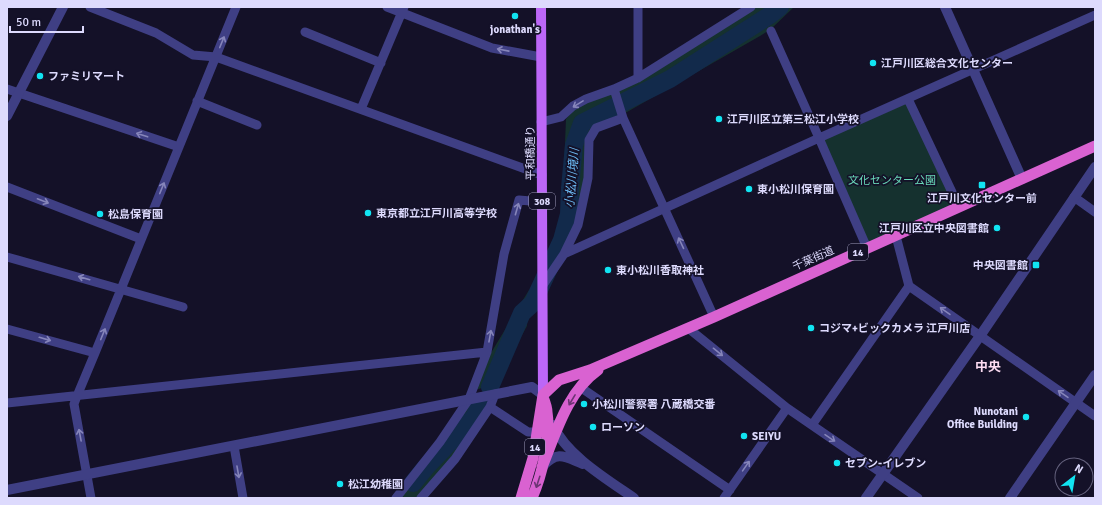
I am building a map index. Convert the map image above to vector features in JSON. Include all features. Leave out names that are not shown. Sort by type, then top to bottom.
[{"type":"highway","name":"千葉街道","points":[[543,395],[559,380],[571,377],[621,357],[688,328],[1095,146]]},
{"type":"highway","points":[[542,467],[556,431],[580,387],[594,372],[621,357]]},
{"type":"highway","name":"14","points":[[532,498],[542,467],[546,442],[547,413],[543,395]]},
{"type":"highway","name":"14","points":[[521,498],[533,458],[543,395]]},
{"type":"main road","name":"平和橋通り","points":[[541,7],[543,395]]},
{"type":"street","points":[[7,116],[63,7]]},
{"type":"street","points":[[90,7],[156,33],[193,55],[216,57],[542,175]]},
{"type":"street","points":[[91,498],[74,404],[236,7]]},
{"type":"street","points":[[387,7],[403,10],[492,48],[541,58]]},
{"type":"street","points":[[638,7],[638,78]]},
{"type":"street","points":[[541,122],[561,117],[573,106],[586,99],[615,92],[750,7]]},
{"type":"street","points":[[945,7],[1022,179]]},
{"type":"street","points":[[361,110],[403,10]]},
{"type":"street","points":[[564,254],[1095,15]]},
{"type":"street","points":[[771,31],[867,248]]},
{"type":"street","points":[[305,32],[381,63]]},
{"type":"street","points":[[7,89],[179,147]]},
{"type":"street","points":[[615,92],[623,115],[664,208],[714,316]]},
{"type":"street","points":[[908,99],[959,207]]},
{"type":"street","points":[[197,101],[257,125]]},
{"type":"street","points":[[543,285],[564,254],[578,225],[588,178],[589,140],[596,128],[623,115]]},
{"type":"street","points":[[866,498],[980,336],[1095,167]]},
{"type":"street","points":[[7,187],[142,239]]},
{"type":"street","points":[[1074,197],[1095,212]]},
{"type":"street","points":[[396,498],[440,442],[469,399],[487,352],[504,254],[520,200],[542,202]]},
{"type":"street","points":[[896,236],[909,286],[1095,416]]},
{"type":"street","points":[[7,257],[183,307]]},
{"type":"street","points":[[812,425],[909,286]]},
{"type":"street","points":[[688,328],[787,408],[918,498]]},
{"type":"street","points":[[7,329],[95,353]]},
{"type":"street","points":[[7,403],[487,352]]},
{"type":"street","points":[[1010,498],[1095,375]]},
{"type":"street","points":[[7,490],[532,387],[543,395]]},
{"type":"street","points":[[580,387],[730,490]]},
{"type":"street","points":[[421,498],[454,459],[490,407],[495,394]]},
{"type":"street","points":[[490,407],[528,432],[537,432]]},
{"type":"street","points":[[724,498],[787,408]]},
{"type":"street","points":[[547,413],[556,431],[572,451],[589,467],[634,498]]},
{"type":"street","points":[[234,446],[243,498]]},
{"type":"street","points":[[542,467],[550,459],[562,456],[589,467]]},
{"type":"green space","points":[[756,7],[794,7],[771,29],[760,36],[620,116],[595,126],[575,226],[557,258],[552,250],[562,214],[566,119],[575,109],[588,101],[638,80]]},
{"type":"green space","name":"文化センター公園","points":[[907,103],[955,205],[868,244],[823,140]]},
{"type":"green space","points":[[529,290],[527,326],[494,385],[474,390],[483,366]]},
{"type":"green space","points":[[490,397],[488,407],[452,458],[419,498],[398,498],[471,402]]},
{"type":"waterway","name":"小松川境川","points":[[490,387],[522,313],[533,303],[562,240],[569,214],[574,145],[582,123],[670,79],[770,15],[780,7]]},
{"type":"waterway","name":"小松川境川","points":[[413,483],[426,467],[474,417],[480,405]]},
{"type":"place","name":"jonathan's","points":[[515,16]]},
{"type":"place","name":"江戸川区総合文化センター","points":[[873,63]]},
{"type":"place","name":"ファミリマート","points":[[40,76]]},
{"type":"place","name":"江戸川区立第三松江小学校","points":[[719,119]]},
{"type":"place","name":"江戸川文化センター前","points":[[982,185]]},
{"type":"place","name":"東小松川保育園","points":[[749,189]]},
{"type":"place","name":"東京都立江戸川高等学校","points":[[368,213]]},
{"type":"place","name":"松島保育園","points":[[100,214]]},
{"type":"place","name":"江戸川区立中央図書館","points":[[997,228]]},
{"type":"place","name":"中央図書館","points":[[1036,265]]},
{"type":"place","name":"東小松川香取神社","points":[[608,270]]},
{"type":"place","name":"コジマ+ビックカメラ 江戸川店","points":[[811,328]]},
{"type":"place","name":"小松川警察署 八蔵橋交番","points":[[584,404]]},
{"type":"place","name":"Nunotani Office Building","points":[[1026,417]]},
{"type":"place","name":"ローソン","points":[[593,427]]},
{"type":"place","name":"SEIYU","points":[[744,436]]},
{"type":"place","name":"セブン-イレブン","points":[[837,463]]},
{"type":"place","name":"松江幼稚園","points":[[340,484]]},
{"type":"district","name":"中央","points":[[988,366]]}]
